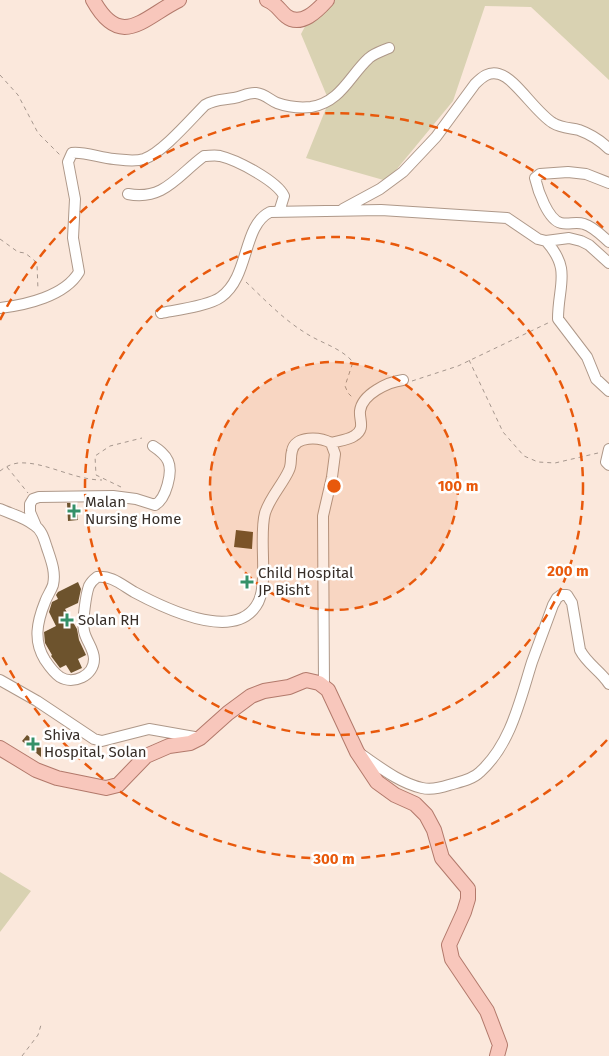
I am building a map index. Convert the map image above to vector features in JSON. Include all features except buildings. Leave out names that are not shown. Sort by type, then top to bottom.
[{"type":"main road","points":[[93,0],[98,9],[110,22],[121,27],[136,26],[148,20],[164,7],[179,0]]},
{"type":"main road","points":[[267,0],[272,2],[289,18],[297,19],[306,18],[313,14],[327,0]]},
{"type":"main road","points":[[0,748],[36,770],[57,778],[106,788],[118,785],[146,756],[169,746],[190,743],[200,738],[243,701],[264,691],[289,687],[306,680],[319,683],[328,690],[357,752],[377,782],[395,795],[415,804],[426,815],[434,830],[442,858],[466,885],[469,893],[464,912],[449,944],[452,959],[488,1011],[500,1045],[497,1056]]},
{"type":"street","points":[[0,308],[38,300],[67,286],[79,272],[73,238],[75,199],[68,162],[72,153],[77,152],[132,161],[152,156],[205,105],[213,100],[235,98],[248,93],[255,93],[293,107],[312,106],[324,102],[347,86],[368,59],[375,53],[389,48]]},
{"type":"street","points":[[340,211],[380,189],[404,172],[436,137],[475,84],[483,76],[489,74],[499,74],[506,77],[553,123],[561,127],[580,131],[595,138],[609,149]]},
{"type":"street","points":[[128,194],[138,196],[153,194],[181,178],[204,156],[218,156],[234,160],[278,187],[284,196],[280,212]]},
{"type":"street","points":[[609,183],[586,174],[540,174],[535,178],[549,215],[553,220],[560,223],[584,223],[591,226],[609,242]]},
{"type":"street","points":[[161,314],[213,302],[221,297],[231,287],[238,274],[256,223],[262,216],[270,212],[381,210],[507,218],[538,239],[546,241],[569,238],[581,241],[609,263]]},
{"type":"street","points":[[546,241],[558,255],[561,264],[563,277],[558,319],[587,357],[596,379],[609,391]]},
{"type":"street","points":[[153,446],[167,459],[170,468],[163,498],[154,505],[136,499],[113,496],[50,495],[33,499],[30,504],[30,512],[36,526],[42,533],[54,574],[36,639],[40,652],[58,675],[64,679],[75,680],[89,672],[94,664],[93,652],[84,626],[89,586],[96,577],[104,576],[115,580],[161,605],[200,619],[222,622],[240,619],[257,606],[261,595],[266,512],[291,467],[294,446],[299,442],[312,438],[322,438],[331,442],[349,438],[358,432],[361,426],[360,410],[372,392],[396,381],[403,380]]},
{"type":"street","points":[[324,687],[323,516],[334,461],[334,448],[331,442]]},
{"type":"street","points":[[609,450],[606,462],[609,465]]},
{"type":"street","points":[[0,509],[36,526]]},
{"type":"street","points":[[357,752],[395,778],[424,789],[438,788],[479,774],[504,742],[554,605],[557,598],[561,595],[567,596],[572,603],[580,650],[584,657],[601,672],[609,684]]},
{"type":"street","points":[[0,680],[37,700],[94,739],[102,741],[149,728],[200,738]]},
{"type":"path","points":[[0,75],[18,95],[38,133],[68,162]]},
{"type":"path","points":[[0,239],[18,252],[25,253],[37,264],[38,300]]},
{"type":"path","points":[[238,274],[294,325],[350,358],[353,362],[345,386],[348,393],[362,407]]},
{"type":"path","points":[[403,380],[418,380],[469,360],[537,327],[558,319]]},
{"type":"path","points":[[469,360],[504,432],[524,456],[538,462],[555,463],[609,450]]},
{"type":"path","points":[[122,488],[96,475],[94,460],[96,454],[110,446],[142,438]]},
{"type":"path","points":[[0,471],[16,463],[29,463],[86,479],[103,480]]},
{"type":"path","points":[[7,466],[33,499]]},
{"type":"path","points":[[22,1056],[38,1035],[41,1025]]},
{"type":"shaded area","points":[[319,0],[609,0],[609,80],[531,7],[485,6],[453,101],[387,181],[306,158],[329,101],[301,34]]},
{"type":"shaded area","points":[[0,872],[31,891],[0,932]]},
{"type":"place","name":"Malan Nursing Home","points":[[74,511]]},
{"type":"place","name":"Child Hospital JP Bisht","points":[[247,582]]},
{"type":"place","name":"Solan RH","points":[[67,620]]},
{"type":"place","name":"Shiva Hospital, Solan","points":[[33,744]]}]
